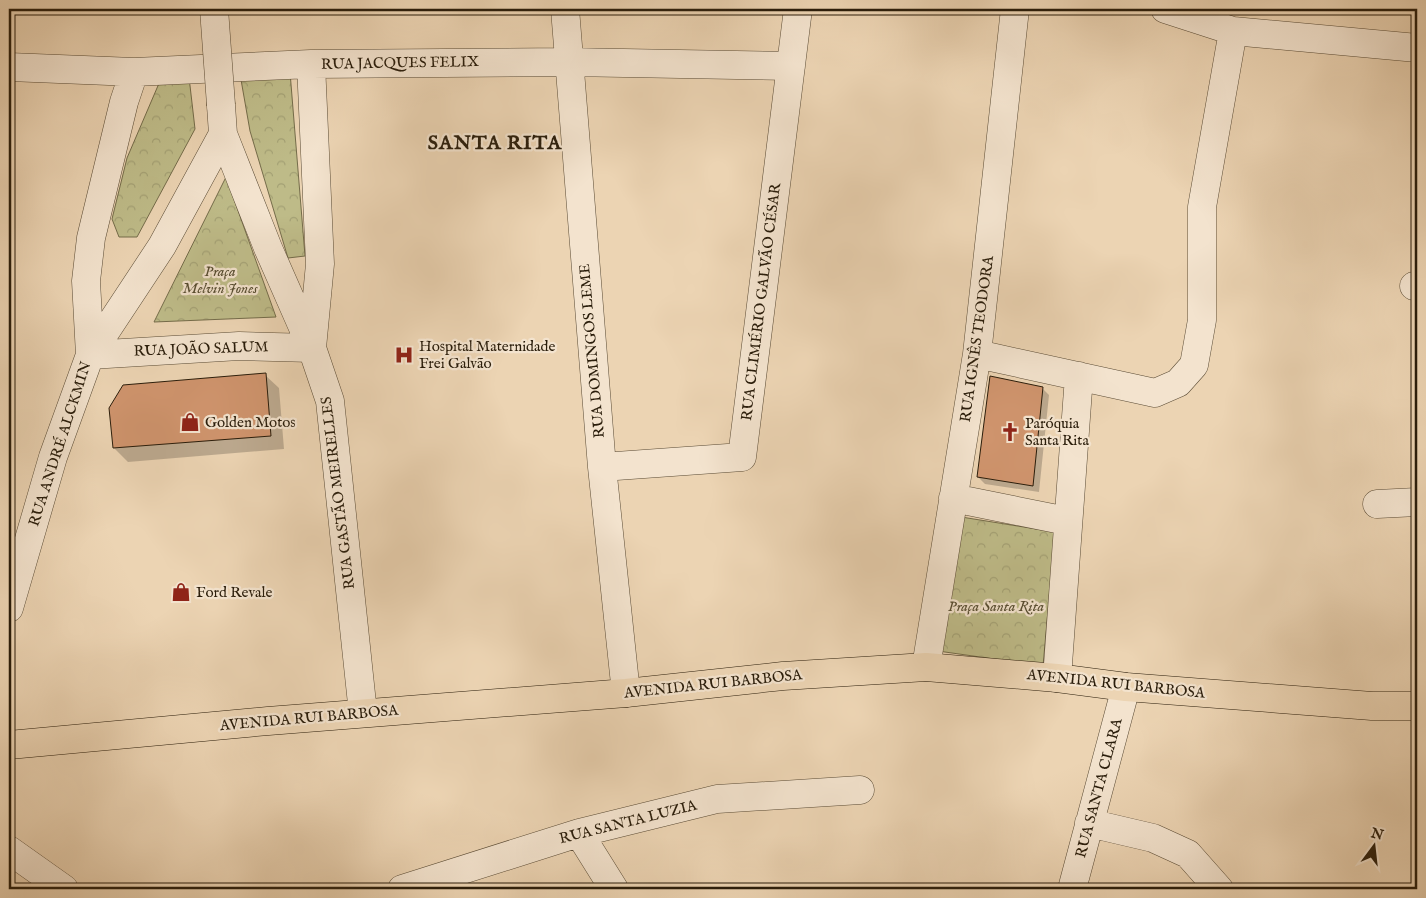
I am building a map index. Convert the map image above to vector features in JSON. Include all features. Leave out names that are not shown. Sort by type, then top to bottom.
[{"type":"main road","name":"AVENIDA RUI BARBOSA","points":[[9,745],[363,713],[626,693],[783,676],[926,667],[1057,678],[1126,687],[1372,706],[1417,706]]},
{"type":"street","points":[[214,9],[224,134],[268,248],[312,348]]},
{"type":"street","name":"RUA DOMINGOS LEME","points":[[565,9],[602,467],[626,693]]},
{"type":"street","name":"RUA CLIMÉRIO GALVÃO CÉSAR","points":[[602,467],[742,457],[798,9]]},
{"type":"street","name":"RUA IGNÊS TEODORA","points":[[926,667],[977,354],[1015,9]]},
{"type":"street","points":[[1165,9],[1233,31],[1417,48]]},
{"type":"street","points":[[977,354],[1155,393],[1178,383],[1194,364],[1202,320],[1202,207],[1233,31]]},
{"type":"street","name":"RUA JACQUES FELIX","points":[[9,67],[134,72],[310,64],[568,62],[791,66]]},
{"type":"street","name":"RUA GASTÃO MEIRELLES","points":[[310,64],[320,264],[312,348],[330,401],[363,713]]},
{"type":"street","name":"RUA ANDRÉ ALCKMIN","points":[[9,608],[54,457],[90,355],[86,282],[91,238],[124,102],[134,72]]},
{"type":"street","points":[[90,355],[162,246],[224,134]]},
{"type":"street","name":"RUA JOÃO SALUM","points":[[90,355],[221,347],[312,348]]},
{"type":"street","points":[[1057,678],[1079,376]]},
{"type":"street","points":[[953,498],[1067,521]]},
{"type":"street","points":[[1377,504],[1417,502]]},
{"type":"street","name":"RUA SANTA CLARA","points":[[1071,889],[1126,687]]},
{"type":"street","name":"RUA SANTA LUZIA","points":[[406,889],[579,832],[718,799],[860,790]]},
{"type":"street","points":[[1090,823],[1153,838],[1188,854],[1219,889]]},
{"type":"street","points":[[579,832],[614,889]]},
{"type":"street","points":[[9,850],[64,889]]},
{"type":"green space","name":"Praça Melvin Jones","points":[[290,72],[305,256],[288,258],[250,131],[240,74]]},
{"type":"green space","points":[[189,77],[195,129],[137,237],[119,237],[112,219],[127,158],[160,81]]},
{"type":"green space","name":"Praça Melvin Jones","points":[[226,177],[276,317],[154,322]]},
{"type":"green space","name":"Praça Santa Rita","points":[[955,516],[1055,532],[1043,666],[938,651]]},
{"type":"building","name":"Golden Motos","points":[[266,373],[271,436],[113,448],[109,408],[123,385]]},
{"type":"building","name":"Paróquia Santa Rita","points":[[990,376],[1043,387],[1033,486],[977,477]]},
{"type":"place","name":"Hospital Maternidade Frei Galvão","points":[[404,355]]},
{"type":"place","name":"Golden Motos","points":[[190,422]]},
{"type":"place","name":"Paróquia Santa Rita","points":[[1010,432]]},
{"type":"place","name":"Ford Revale","points":[[181,592]]},
{"type":"district","name":"SANTA RITA","points":[[495,143]]}]
